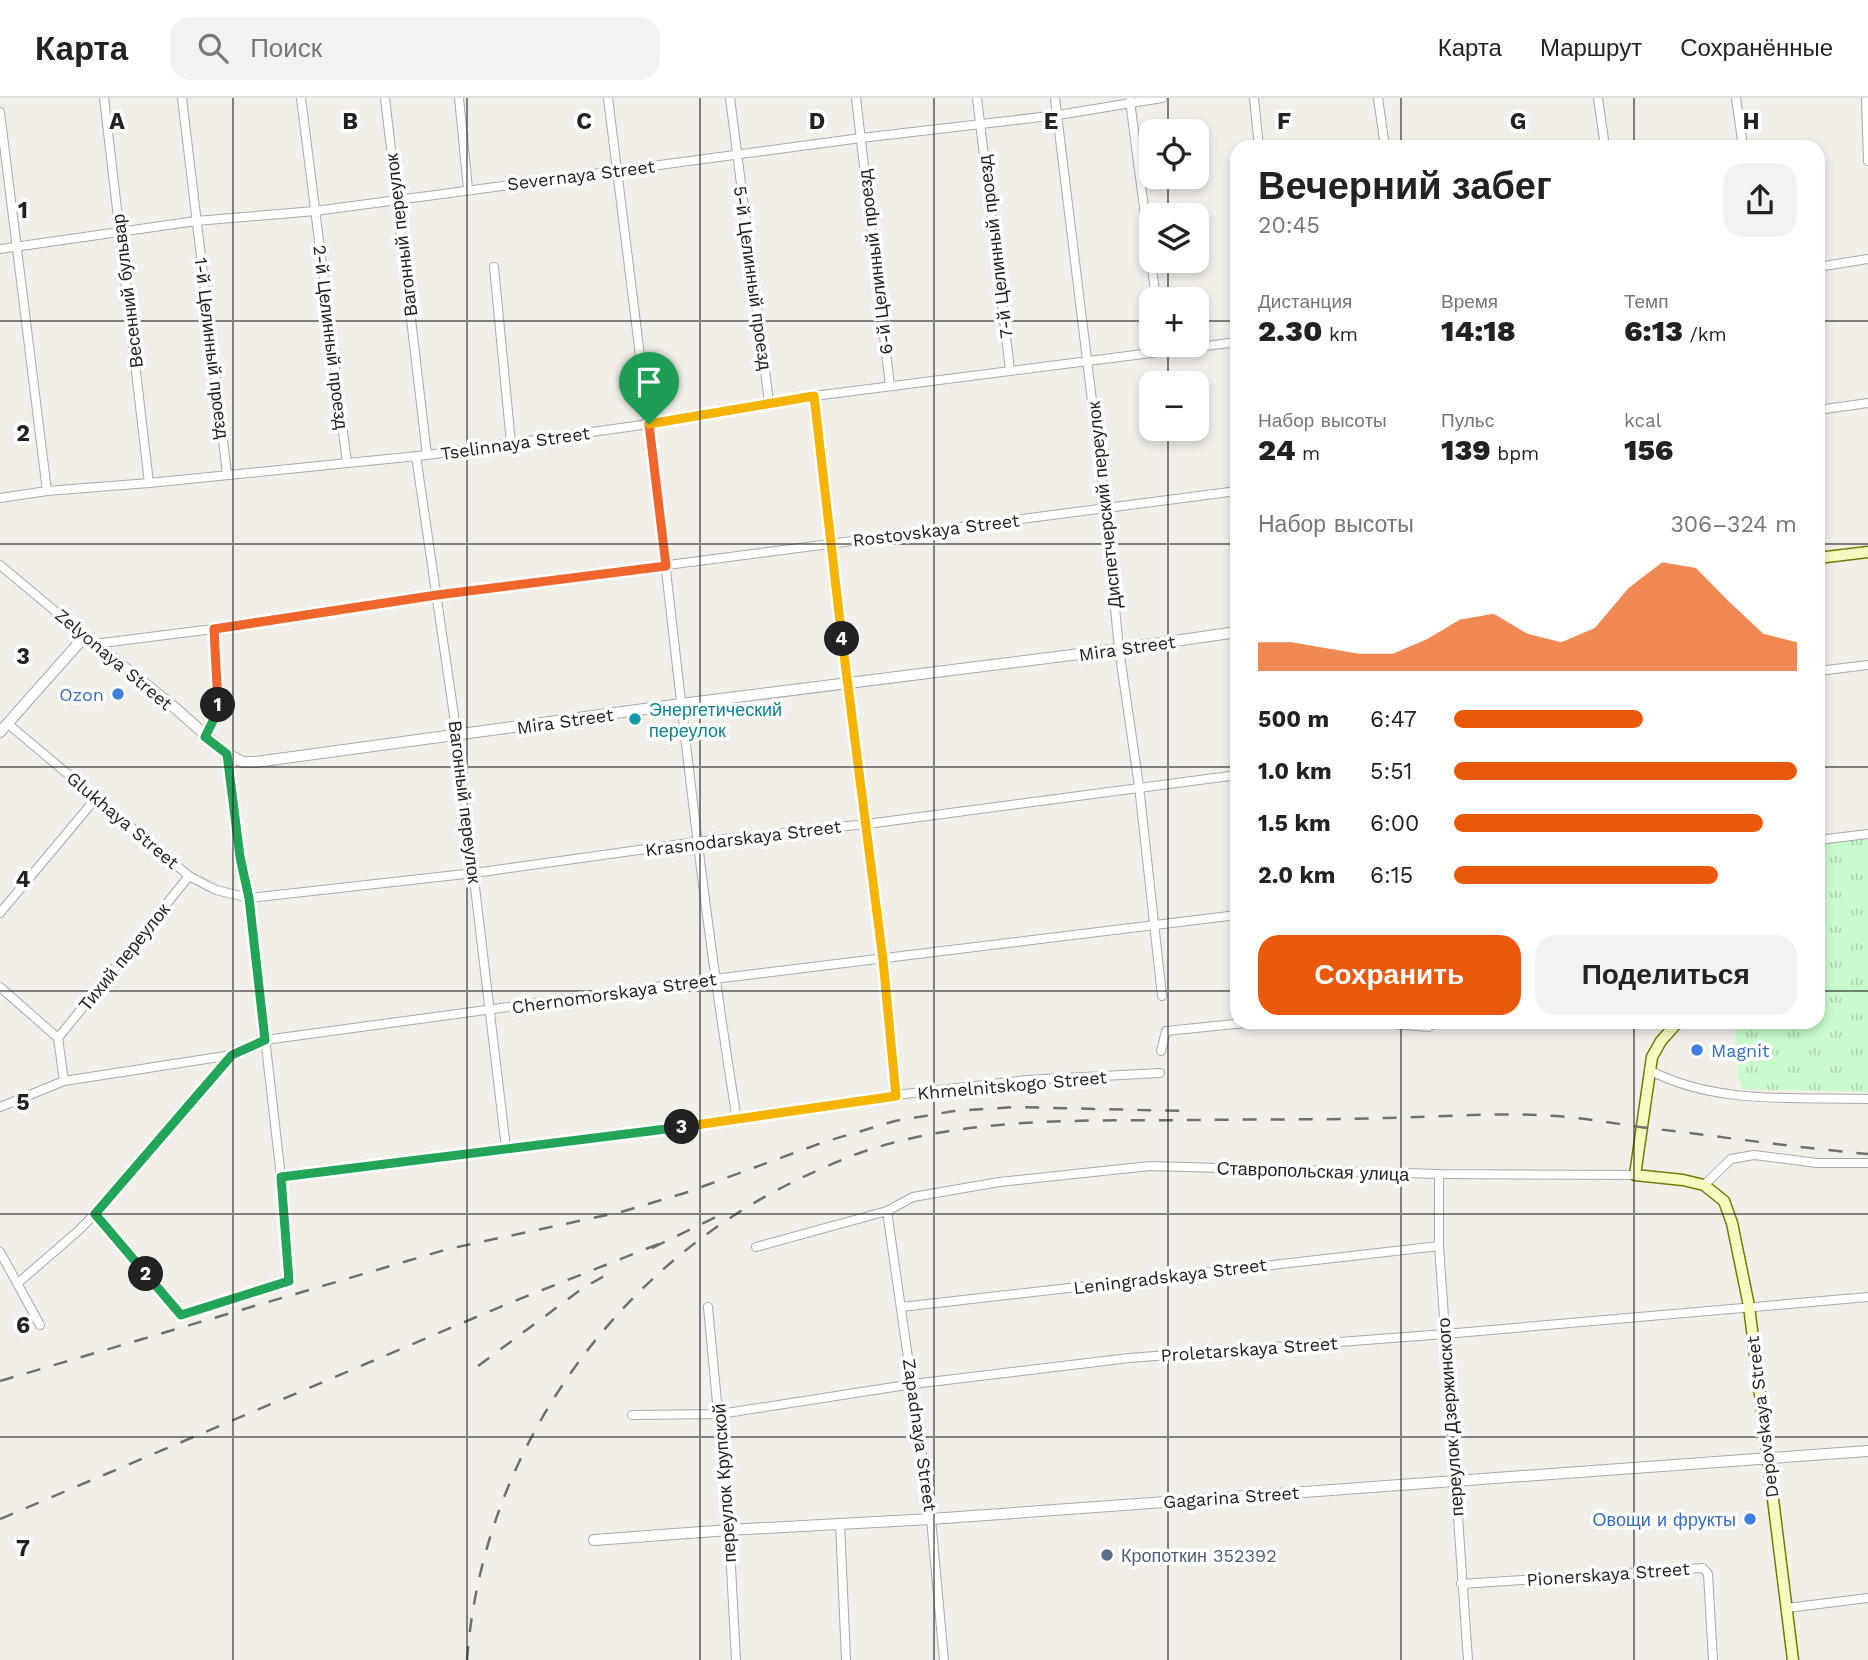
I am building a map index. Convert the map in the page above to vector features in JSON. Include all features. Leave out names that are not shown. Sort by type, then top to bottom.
[{"type":"main road","points":[[1825,557],[1868,552]]},
{"type":"main road","points":[[1635,1175],[1648,1070],[1656,1048],[1672,1029]]},
{"type":"main road","name":"Ставропольская улица","points":[[1635,1175],[1704,1185]]},
{"type":"main road","name":"Depovskaya Street","points":[[1704,1185],[1724,1201],[1732,1223],[1749,1306],[1793,1660]]},
{"type":"street","name":"Весенний бульвар","points":[[104,98],[149,483]]},
{"type":"street","name":"1-й Целинный проезд","points":[[182,98],[227,474]]},
{"type":"street","name":"2-й Целинный проезд","points":[[302,98],[347,463]]},
{"type":"street","name":"Вагонный переулок","points":[[385,98],[427,455]]},
{"type":"street","points":[[459,98],[468,189]]},
{"type":"street","points":[[608,98],[666,566],[696,842],[714,979],[737,1120]]},
{"type":"street","name":"5-й Целинный проезд","points":[[730,98],[769,402]]},
{"type":"street","name":"6-й Целинный проезд","points":[[856,98],[890,386]]},
{"type":"street","name":"7-й Целинный проезд","points":[[977,98],[1010,370]]},
{"type":"street","name":"Диспетчерский переулок","points":[[1055,98],[1162,996]]},
{"type":"street","name":"Severnaya Street","points":[[0,249],[196,221],[315,211],[861,138],[1058,116],[1130,100],[1162,98]]},
{"type":"street","points":[[1254,98],[1258,140]]},
{"type":"street","points":[[1378,98],[1384,140]]},
{"type":"street","points":[[1598,98],[1604,140]]},
{"type":"street","points":[[1736,98],[1742,140]]},
{"type":"street","points":[[1866,98],[1868,161]]},
{"type":"street","points":[[1130,100],[1154,287]]},
{"type":"street","points":[[0,112],[47,491]]},
{"type":"street","points":[[1825,266],[1868,259]]},
{"type":"street","points":[[494,267],[511,443]]},
{"type":"street","name":"Tselinnaya Street","points":[[1209,344],[1230,343]]},
{"type":"street","name":"Tselinnaya Street","points":[[0,498],[47,491],[427,455],[649,424],[769,402],[1139,352]]},
{"type":"street","points":[[814,396],[883,960],[896,1096]]},
{"type":"street","points":[[1825,409],[1868,403]]},
{"type":"street","name":"Вагонный переулок","points":[[416,456],[457,736],[506,1149]]},
{"type":"street","name":"Rostovskaya Street","points":[[94,644],[214,629],[437,595],[1230,492]]},
{"type":"street","name":"Zelyonaya Street","points":[[0,565],[174,707],[227,754]]},
{"type":"street","points":[[205,737],[218,711],[214,629]]},
{"type":"street","name":"Mira Street","points":[[227,754],[243,762],[256,762],[1230,633]]},
{"type":"street","points":[[4,727],[85,636]]},
{"type":"street","points":[[1825,670],[1868,664]]},
{"type":"street","name":"Glukhaya Street","points":[[4,727],[97,797],[189,876],[216,890],[249,898]]},
{"type":"street","points":[[95,1214],[181,1315],[289,1281],[281,1177],[249,898],[240,857],[227,754]]},
{"type":"street","name":"Krasnodarskaya Street","points":[[249,898],[474,873],[696,842],[867,824],[1230,776]]},
{"type":"street","points":[[0,913],[97,797]]},
{"type":"street","points":[[1825,839],[1868,834]]},
{"type":"street","name":"Тихий переулок","points":[[58,1038],[189,876]]},
{"type":"street","name":"Chernomorskaya Street","points":[[0,1107],[64,1080],[232,1055],[265,1040],[714,979],[1230,916]]},
{"type":"street","points":[[0,987],[58,1038],[64,1080]]},
{"type":"street","points":[[1161,1051],[1166,1031],[1230,1025]]},
{"type":"street","points":[[19,1283],[95,1214],[232,1055]]},
{"type":"street","points":[[1648,1070],[1672,1082],[1726,1096],[1868,1099]]},
{"type":"street","name":"Khmelnitskogo Street","points":[[281,1177],[737,1120],[1026,1080],[1160,1073]]},
{"type":"street","points":[[1704,1185],[1731,1159],[1754,1155],[1817,1163],[1868,1163]]},
{"type":"street","name":"Ставропольская улица","points":[[756,1247],[887,1211],[913,1197],[999,1182],[1107,1169],[1150,1166],[1440,1174],[1635,1175]]},
{"type":"street","name":"переулок Дзержинского","points":[[1440,1174],[1439,1246],[1468,1660]]},
{"type":"street","name":"Zapadnaya Street","points":[[887,1211],[931,1519],[944,1660]]},
{"type":"street","name":"Leningradskaya Street","points":[[901,1307],[1439,1246]]},
{"type":"street","points":[[0,1252],[40,1325]]},
{"type":"street","name":"Proletarskaya Street","points":[[632,1415],[720,1414],[913,1384],[1129,1358],[1868,1297]]},
{"type":"street","name":"переулок Крупской","points":[[708,1307],[720,1414],[736,1660]]},
{"type":"street","name":"Gagarina Street","points":[[594,1540],[931,1519],[1868,1451]]},
{"type":"street","points":[[841,1523],[846,1660]]},
{"type":"street","name":"Pionerskaya Street","points":[[1461,1584],[1703,1568],[1707,1574],[1713,1660]]},
{"type":"street","points":[[1787,1608],[1868,1598]]},
{"type":"green space","points":[[1868,839],[1868,1092],[1743,1089],[1739,1081],[1735,1029],[1825,1029],[1825,843]]},
{"type":"railway","points":[[0,1381],[448,1249],[621,1212],[685,1193],[824,1142],[895,1121],[954,1111],[1015,1107],[1185,1111]]},
{"type":"railway","points":[[467,1660],[478,1584],[499,1510],[530,1441],[569,1376],[616,1316],[671,1263],[732,1217],[799,1179],[858,1154],[917,1137],[1037,1122],[1513,1114],[1577,1118],[1868,1154]]},
{"type":"railway","points":[[652,1248],[716,1217]]},
{"type":"railway","points":[[0,1519],[507,1304],[661,1243]]},
{"type":"railway","points":[[478,1366],[583,1288],[613,1271]]},
{"type":"place","name":"Ozon","points":[[118,694]]},
{"type":"place","name":"Энергетический переулок","points":[[635,719]]},
{"type":"place","name":"Magnit","points":[[1697,1050]]},
{"type":"place","name":"Овощи и фрукты","points":[[1750,1519]]},
{"type":"place","name":"Кропоткин 352392","points":[[1107,1555]]},
{"type":"route","points":[[814,396],[883,960],[896,1096],[737,1120],[281,1177],[289,1281],[181,1315],[95,1214],[232,1055],[265,1040],[249,898],[240,857],[227,754],[205,737],[218,711],[214,629],[437,595],[666,566],[649,424],[814,396]]}]
